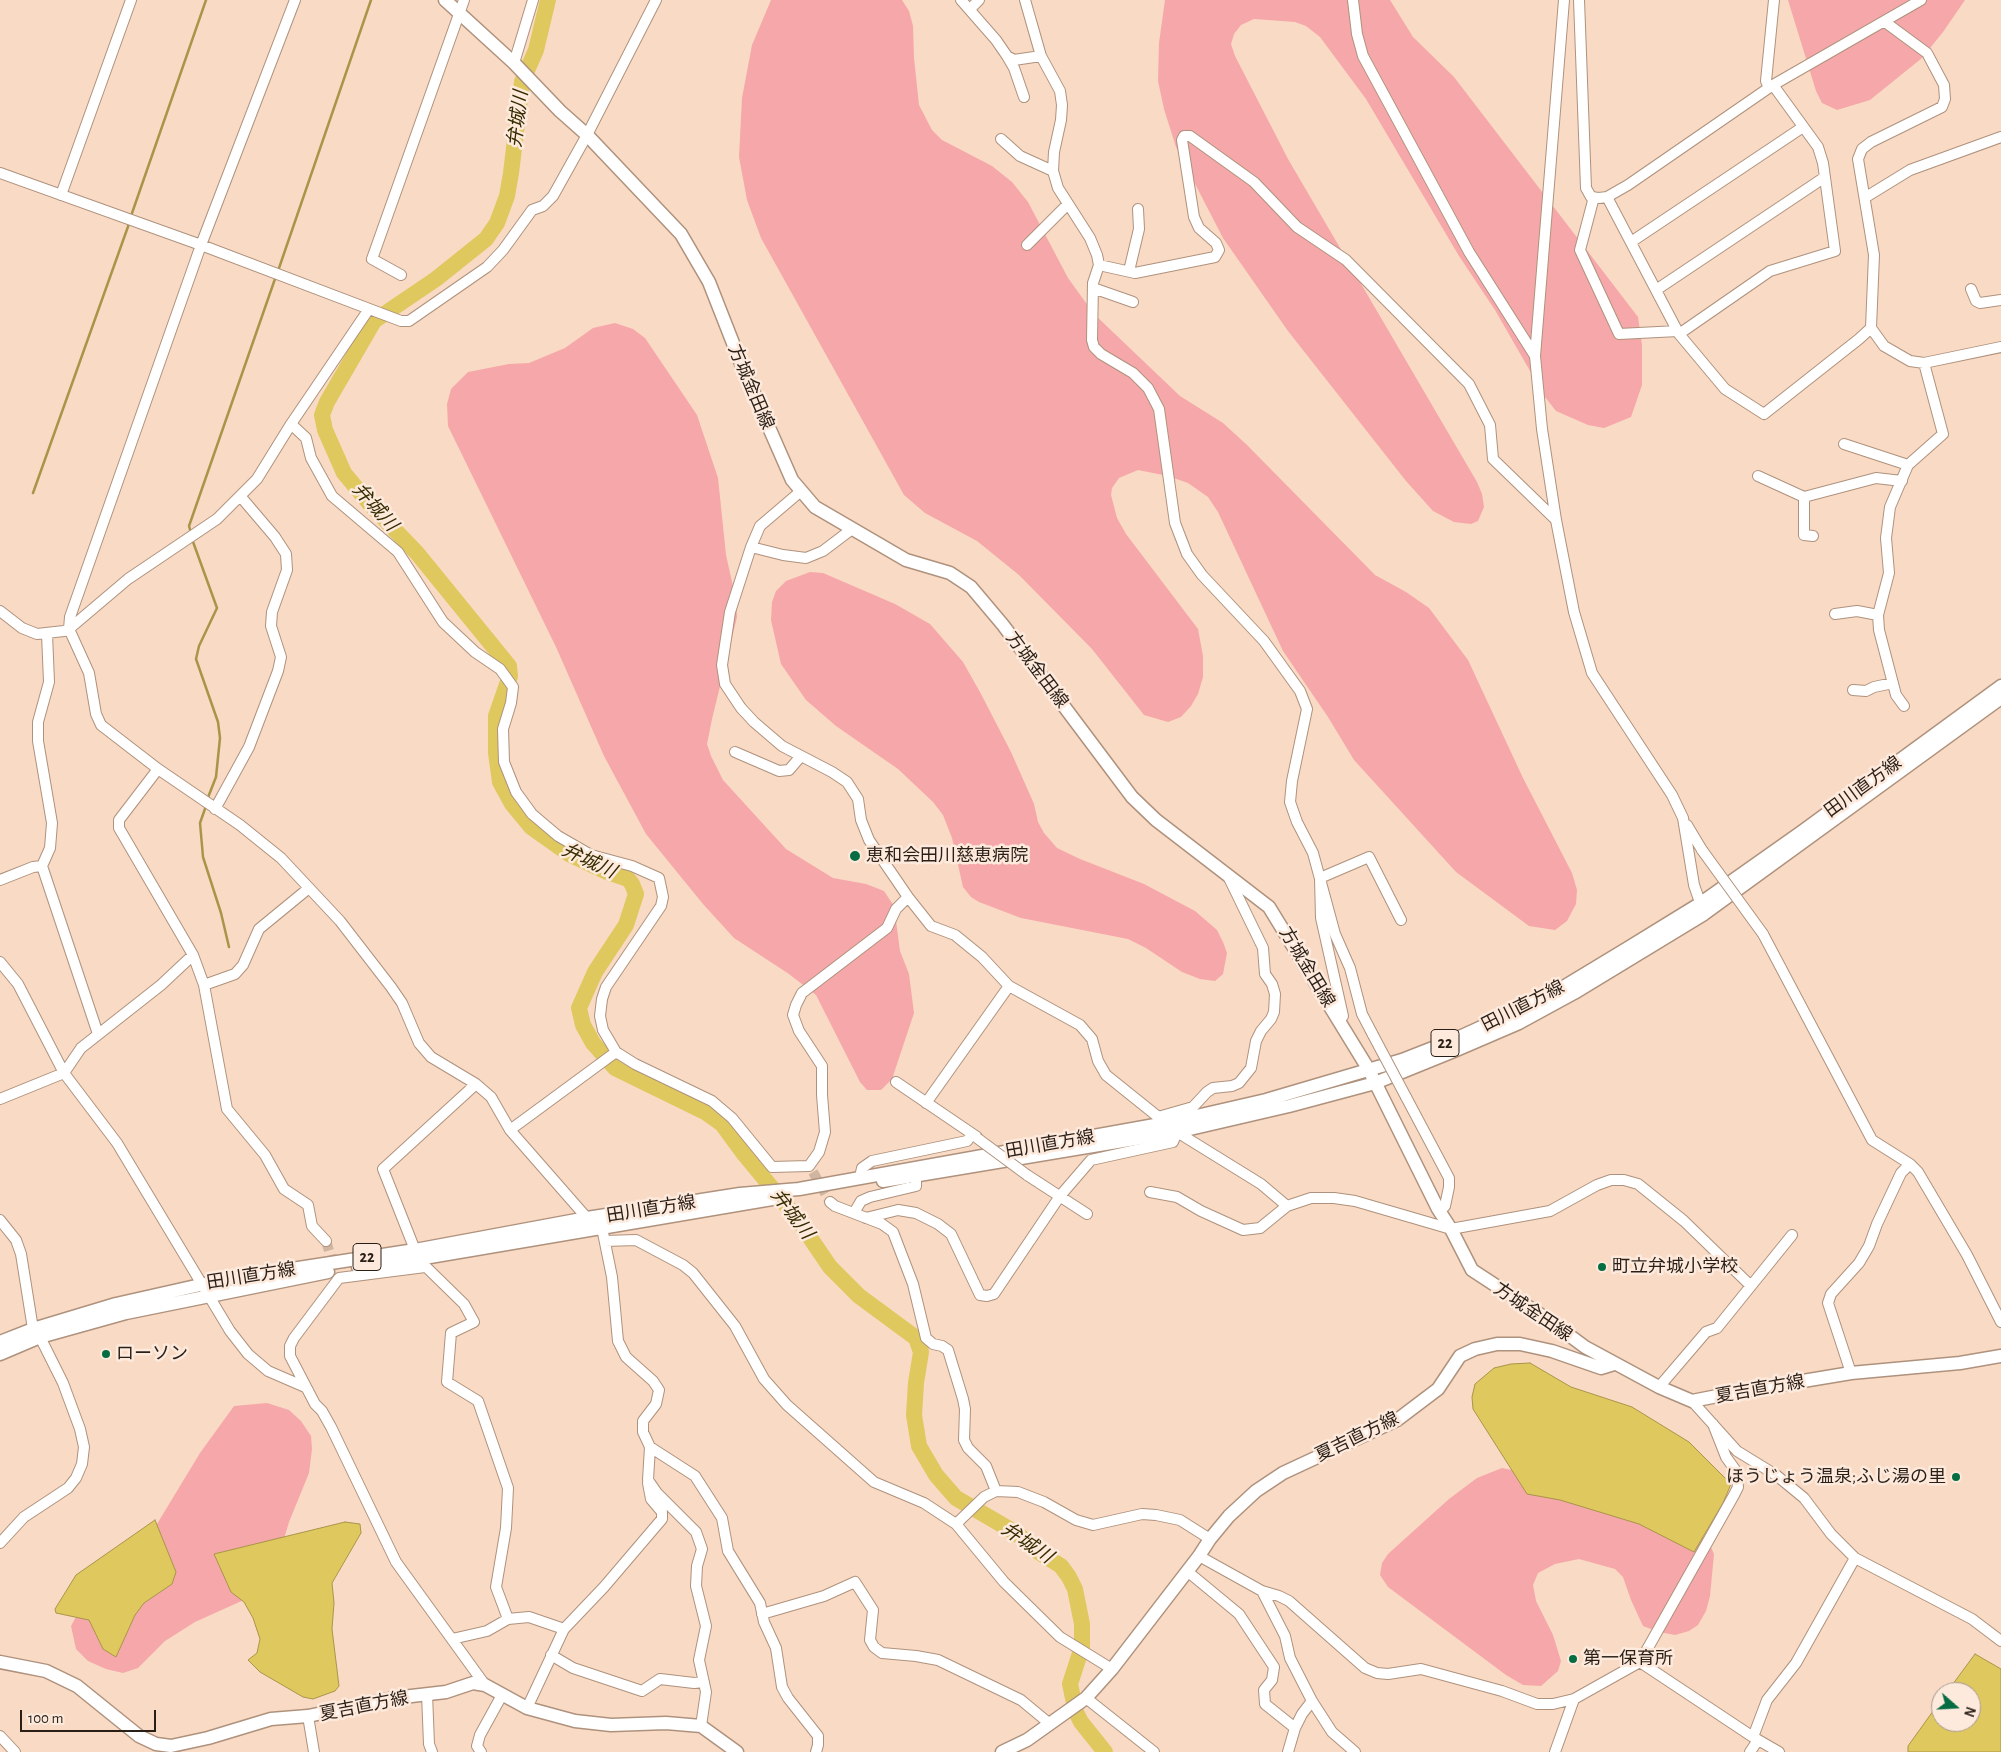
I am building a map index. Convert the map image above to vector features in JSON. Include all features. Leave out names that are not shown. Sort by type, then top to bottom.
[{"type":"main road","name":"方城金田線","points":[[445,0],[514,63],[560,111],[587,135],[681,234],[709,282],[742,366],[792,480],[801,491],[815,507],[906,560],[950,573],[971,587],[1003,625],[1132,797],[1156,820],[1269,907],[1280,921],[1369,1070],[1472,1270],[1550,1321],[1585,1347],[1614,1364]]},
{"type":"main road","name":"田川直方線","points":[[800,1192],[860,1177],[1266,1100],[1402,1060],[1453,1040],[1547,997],[1702,908],[1803,831],[2001,686]]},
{"type":"main road","name":"田川直方線","points":[[0,1342],[208,1295],[419,1259],[587,1218],[916,1176],[1177,1132],[1289,1106],[1375,1083],[1519,1023],[1599,978],[2001,698]]},
{"type":"main road","name":"田川直方線","points":[[0,1354],[37,1333],[116,1304],[201,1284],[419,1259],[604,1234],[740,1199]]},
{"type":"main road","name":"夏吉直方線","points":[[1002,1752],[1027,1740],[1086,1698],[1112,1669],[1210,1539],[1229,1516],[1256,1491],[1283,1473],[1397,1420],[1438,1389],[1460,1356],[1476,1349],[1496,1344],[1520,1344],[1552,1350],[1601,1368],[1614,1364],[1659,1388],[1692,1401],[1743,1390],[1851,1373],[2001,1356]]},
{"type":"main road","name":"夏吉直方線","points":[[0,1662],[46,1671],[77,1686],[139,1736],[156,1744],[171,1746],[208,1738],[271,1719],[308,1716],[394,1698],[446,1692],[473,1683],[485,1685]]},
{"type":"main road","points":[[485,1685],[527,1708],[575,1721],[612,1725],[666,1723],[701,1726],[737,1752]]},
{"type":"street","points":[[61,195],[131,0]]},
{"type":"street","points":[[295,0],[201,245],[70,617],[69,629],[88,673],[96,714],[101,725],[158,769],[240,824],[281,858],[340,921],[391,987],[402,1003],[419,1043],[431,1057],[476,1084],[491,1097],[510,1130],[587,1218],[604,1234],[636,1240],[683,1265],[692,1273],[735,1326],[764,1379],[787,1405],[874,1482],[924,1503],[956,1524],[1004,1582],[1060,1637],[1112,1669]]},
{"type":"street","points":[[402,275],[372,259],[464,0]]},
{"type":"street","points":[[514,63],[532,0]]},
{"type":"street","points":[[0,173],[201,245],[401,321],[409,320],[487,267],[503,250],[532,210],[543,206],[553,196],[587,135],[656,0]]},
{"type":"street","points":[[962,0],[1007,56],[1014,68],[1024,97]]},
{"type":"street","points":[[970,9],[979,0]]},
{"type":"street","points":[[1025,0],[1041,56],[1060,92],[1062,105],[1061,120],[1054,152],[1053,172],[1058,188],[1090,238],[1099,265],[1093,288],[1092,340],[1094,347],[1101,354],[1133,373],[1148,388],[1159,409],[1175,524],[1187,554],[1202,574],[1264,641],[1300,691],[1307,709],[1292,781],[1290,802],[1297,822],[1313,852],[1335,934],[1350,968],[1362,1014],[1449,1178],[1445,1206],[1440,1211]]},
{"type":"street","points":[[1353,0],[1357,34],[1366,62],[1469,252],[1535,356]]},
{"type":"street","points":[[1564,0],[1535,356],[1542,429],[1556,520],[1574,612],[1592,673],[1672,795],[1702,850],[1763,934],[1872,1140],[1910,1164],[1918,1172],[1966,1255],[2001,1322]]},
{"type":"street","points":[[1579,0],[1586,188],[1591,196],[1594,197],[1607,197],[1628,185],[1771,87],[1921,0]]},
{"type":"street","points":[[1594,197],[1580,250],[1619,334],[1679,332],[1770,271],[1835,251],[1823,163],[1818,147],[1766,81],[1774,0]]},
{"type":"street","points":[[1885,22],[1927,53],[1944,85],[1945,99],[1942,107],[1871,142],[1862,149],[1858,159],[1866,197],[1874,255],[1871,328],[1884,346],[1900,356],[1924,363],[2001,347]]},
{"type":"street","points":[[1007,56],[1014,60],[1041,56]]},
{"type":"street","points":[[1631,242],[1803,127]]},
{"type":"street","points":[[1099,265],[1135,273],[1215,257],[1219,250],[1216,243],[1199,228],[1194,217],[1182,140],[1184,136],[1190,136],[1254,182],[1297,227],[1346,260],[1469,384],[1490,425],[1493,459],[1556,520]]},
{"type":"street","points":[[1866,197],[1910,170],[2001,137]]},
{"type":"street","points":[[1001,139],[1020,156],[1053,172]]},
{"type":"street","points":[[1656,290],[1825,177]]},
{"type":"street","points":[[1607,197],[1679,332],[1725,389],[1764,414],[1871,328]]},
{"type":"street","points":[[1027,245],[1068,204]]},
{"type":"street","points":[[1129,271],[1139,229],[1138,210]]},
{"type":"street","points":[[1093,288],[1133,302]]},
{"type":"street","points":[[1971,289],[1976,301],[1980,303],[2001,300]]},
{"type":"street","points":[[0,611],[22,628],[36,634],[47,634],[69,629],[128,579],[217,519],[257,479],[291,424],[369,309]]},
{"type":"street","points":[[1904,706],[1896,695],[1879,630],[1878,615],[1888,573],[1886,538],[1890,507],[1908,465],[1943,434],[1924,363]]},
{"type":"street","points":[[291,424],[306,438],[311,458],[332,496],[398,552],[443,622],[475,652],[500,669],[513,687],[511,703],[503,729],[504,762],[516,792],[532,814],[558,836],[591,855],[632,866],[659,878],[663,897],[661,906],[606,987],[602,1000],[600,1016],[603,1030],[615,1054],[712,1102],[732,1118],[772,1167],[811,1169],[825,1132],[822,1066],[799,1032],[793,1015],[796,1005],[802,993],[887,928],[896,910],[908,897]]},
{"type":"street","points":[[1844,444],[1908,465]]},
{"type":"street","points":[[1758,476],[1804,497],[1876,478],[1902,481]]},
{"type":"street","points":[[801,491],[760,526],[751,547],[730,612],[722,665],[725,684],[741,708],[782,746],[847,782],[858,799],[861,820],[869,840],[908,897],[931,926],[955,935],[982,957],[1009,986],[1080,1025],[1092,1039],[1098,1061],[1106,1075],[1177,1132],[1261,1184],[1287,1206]]},
{"type":"street","points":[[215,808],[249,747],[278,672],[281,657],[271,626],[272,612],[287,570],[286,554],[275,537],[241,497]]},
{"type":"street","points":[[1804,497],[1804,535],[1813,536]]},
{"type":"street","points":[[751,547],[783,555],[806,558],[823,551],[852,529]]},
{"type":"street","points":[[1835,614],[1857,611],[1878,615]]},
{"type":"street","points":[[47,634],[50,682],[38,722],[38,741],[52,823],[50,848],[42,866],[98,1034]]},
{"type":"street","points":[[1853,690],[1866,691],[1874,687],[1893,683]]},
{"type":"street","points":[[735,752],[779,770],[789,770],[801,756]]},
{"type":"street","points":[[158,769],[119,820],[119,828],[193,956],[204,985],[227,1108],[265,1155],[284,1189],[308,1205],[312,1226],[326,1241]]},
{"type":"street","points":[[1683,818],[1694,885],[1702,908]]},
{"type":"street","points":[[1320,878],[1370,857],[1401,920]]},
{"type":"street","points":[[0,880],[33,867],[42,866]]},
{"type":"street","points":[[1162,1120],[1193,1107],[1213,1088],[1232,1086],[1239,1082],[1251,1068],[1256,1041],[1274,1012],[1275,994],[1272,984],[1265,974],[1263,948],[1227,874]]},
{"type":"street","points":[[1320,878],[1321,918],[1343,1016],[1340,1022]]},
{"type":"street","points":[[204,985],[236,974],[243,965],[260,929],[309,888]]},
{"type":"street","points":[[0,1100],[64,1073],[81,1048],[161,985],[193,956]]},
{"type":"street","points":[[0,962],[18,984],[64,1073],[117,1143],[230,1331],[248,1354],[268,1371],[305,1387]]},
{"type":"street","points":[[926,1103],[1009,986]]},
{"type":"street","points":[[510,1130],[615,1054]]},
{"type":"street","points":[[896,1082],[975,1136],[1027,1175],[1087,1214]]},
{"type":"street","points":[[476,1084],[383,1169],[419,1259],[464,1304],[474,1322],[451,1334],[447,1382],[478,1401],[508,1488],[506,1528],[496,1587],[508,1619]]},
{"type":"street","points":[[866,1218],[898,1210],[916,1213],[938,1224],[951,1234],[980,1295],[987,1296],[994,1294],[1060,1196],[1091,1160],[1173,1142],[1177,1132]]},
{"type":"street","points":[[860,1177],[862,1168],[872,1161],[967,1141],[975,1136]]},
{"type":"street","points":[[1851,1373],[1828,1303],[1831,1294],[1859,1263],[1869,1246],[1877,1224],[1901,1173],[1910,1164]]},
{"type":"street","points":[[854,1213],[861,1202],[916,1186],[916,1176]]},
{"type":"street","points":[[1150,1192],[1177,1197],[1201,1211],[1243,1230],[1260,1228],[1287,1206],[1311,1198],[1334,1198],[1355,1201],[1451,1229],[1550,1211],[1597,1184],[1611,1180],[1624,1180],[1638,1184],[1684,1221],[1751,1286]]},
{"type":"street","points":[[830,1202],[835,1206],[882,1224],[892,1232],[913,1284],[926,1338],[933,1344],[948,1350],[965,1409],[964,1440],[968,1448],[986,1466],[996,1491]]},
{"type":"street","points":[[0,1220],[16,1240],[21,1254],[37,1333],[62,1383],[80,1429],[84,1447],[82,1464],[76,1478],[68,1488],[29,1513],[0,1543]]},
{"type":"street","points":[[527,1708],[564,1629],[604,1588],[662,1519],[662,1512],[651,1499],[648,1480],[650,1447],[643,1432],[643,1421],[656,1404],[659,1390],[653,1381],[626,1357],[618,1341],[613,1286],[604,1234]]},
{"type":"street","points":[[1659,1388],[1706,1332],[1717,1328],[1792,1235]]},
{"type":"street","points":[[337,1274],[290,1346],[290,1356],[305,1387],[331,1427],[396,1562],[485,1685]]},
{"type":"street","points":[[1692,1401],[1737,1451],[1776,1475],[1804,1498],[1831,1534],[1855,1558],[1972,1619],[2001,1641]]},
{"type":"street","points":[[1199,1556],[1262,1592],[1279,1596],[1289,1601],[1365,1668],[1377,1673],[1388,1674],[1421,1669],[1502,1691],[1536,1704],[1552,1704],[1574,1699],[1640,1662],[1712,1538],[1738,1487],[1736,1471],[1726,1456],[1713,1424]]},
{"type":"street","points":[[650,1447],[695,1476],[722,1518],[728,1551],[760,1603],[764,1622],[776,1648],[782,1687],[788,1698],[818,1736],[816,1752]]},
{"type":"street","points":[[648,1480],[657,1493],[696,1532],[702,1550],[697,1566],[696,1586],[706,1626],[699,1660],[706,1692],[701,1726]]},
{"type":"street","points":[[956,1524],[984,1497],[996,1491],[1018,1492],[1044,1502],[1076,1520],[1093,1525],[1142,1514],[1156,1515],[1180,1520],[1210,1539]]},
{"type":"street","points":[[1750,1752],[1766,1700],[1796,1664],[1855,1558]]},
{"type":"street","points":[[1187,1571],[1239,1614],[1274,1667],[1272,1680],[1264,1690],[1265,1704],[1295,1728]]},
{"type":"street","points":[[762,1614],[824,1596],[855,1582],[872,1610],[870,1640],[874,1647],[882,1653],[938,1660],[1021,1700],[1055,1720]]},
{"type":"street","points":[[1262,1592],[1285,1636],[1290,1658],[1312,1701],[1332,1732],[1355,1752]]},
{"type":"street","points":[[452,1639],[487,1631],[508,1619],[529,1617],[564,1629]]},
{"type":"street","points":[[551,1655],[573,1668],[642,1691],[660,1679],[694,1683],[704,1682]]},
{"type":"street","points":[[1640,1662],[1779,1752]]},
{"type":"street","points":[[427,1694],[429,1744],[432,1752]]},
{"type":"street","points":[[481,1752],[477,1746],[480,1735],[502,1695]]},
{"type":"street","points":[[1086,1698],[1154,1752]]},
{"type":"street","points":[[1555,1752],[1574,1699]]},
{"type":"street","points":[[1288,1752],[1295,1728],[1302,1714],[1312,1701]]},
{"type":"street","points":[[308,1716],[314,1752]]},
{"type":"street","points":[[0,1736],[15,1752]]},
{"type":"shaded area","points":[[771,0],[902,0],[909,11],[913,26],[919,105],[932,130],[942,140],[992,166],[1012,182],[1028,202],[1068,278],[1094,314],[1180,396],[1223,423],[1247,445],[1375,575],[1406,592],[1429,608],[1468,660],[1523,778],[1572,873],[1577,890],[1576,904],[1567,921],[1555,930],[1529,926],[1456,872],[1354,760],[1328,717],[1283,651],[1218,512],[1208,497],[1188,483],[1168,476],[1138,470],[1119,478],[1112,488],[1111,495],[1117,518],[1126,534],[1198,629],[1203,656],[1203,677],[1198,694],[1191,706],[1181,717],[1168,722],[1144,715],[1092,649],[1019,575],[977,541],[925,513],[904,495],[761,238],[747,200],[739,157],[742,98],[752,45]]},
{"type":"shaded area","points":[[1165,0],[1390,0],[1413,37],[1454,77],[1638,317],[1642,345],[1642,385],[1631,417],[1604,428],[1588,425],[1556,411],[1545,397],[1495,310],[1459,256],[1366,99],[1320,37],[1306,26],[1295,22],[1254,19],[1241,25],[1234,34],[1231,44],[1235,56],[1288,159],[1477,482],[1482,494],[1484,507],[1478,521],[1471,524],[1454,522],[1433,511],[1406,481],[1288,331],[1223,238],[1176,147],[1164,109],[1158,81],[1159,43]]},
{"type":"shaded area","points":[[1788,0],[1965,0],[1922,58],[1870,100],[1837,110],[1822,103],[1816,91]]},
{"type":"shaded area","points":[[615,323],[633,329],[645,338],[697,415],[718,478],[726,555],[736,600],[737,617],[707,744],[711,756],[723,780],[786,849],[833,878],[866,884],[884,891],[894,906],[900,951],[909,974],[914,1013],[892,1079],[881,1090],[867,1090],[860,1082],[816,995],[789,974],[734,938],[703,904],[646,834],[604,756],[556,647],[448,426],[447,404],[451,389],[468,372],[509,364],[529,363],[565,348],[593,328]]},
{"type":"shaded area","points":[[810,572],[823,573],[895,604],[930,624],[963,662],[981,694],[1011,752],[1034,804],[1038,822],[1044,833],[1057,848],[1144,884],[1195,911],[1217,930],[1223,942],[1227,953],[1223,974],[1215,981],[1200,979],[1182,972],[1146,948],[1128,939],[1021,918],[979,902],[971,897],[963,887],[952,838],[943,815],[933,802],[898,769],[836,726],[806,700],[781,664],[771,620],[772,602],[776,591],[786,581]]},
{"type":"shaded area","points":[[1530,1363],[1571,1387],[1632,1407],[1689,1442],[1731,1484],[1723,1503],[1694,1552],[1639,1524],[1560,1500],[1527,1494],[1473,1409],[1472,1397],[1475,1384],[1494,1368],[1511,1364]]},
{"type":"shaded area","points":[[267,1403],[289,1410],[301,1421],[311,1436],[312,1449],[309,1473],[289,1522],[280,1552],[246,1599],[195,1622],[165,1641],[138,1668],[123,1673],[106,1669],[88,1661],[76,1649],[71,1626],[77,1615],[157,1524],[200,1453],[234,1406]]},
{"type":"shaded area","points":[[1502,1468],[1517,1471],[1699,1532],[1709,1543],[1714,1554],[1710,1596],[1706,1611],[1698,1625],[1689,1631],[1675,1635],[1643,1626],[1623,1577],[1615,1569],[1579,1559],[1555,1564],[1538,1573],[1533,1585],[1536,1601],[1553,1635],[1561,1661],[1558,1671],[1541,1686],[1523,1685],[1506,1675],[1388,1587],[1380,1575],[1382,1563],[1388,1554],[1449,1499],[1477,1478]]},
{"type":"shaded area","points":[[155,1520],[176,1572],[172,1584],[144,1603],[135,1615],[116,1657],[103,1649],[89,1620],[56,1613],[55,1609],[76,1575]]},
{"type":"shaded area","points":[[345,1522],[360,1524],[361,1533],[332,1583],[334,1603],[332,1629],[339,1686],[335,1691],[313,1699],[303,1697],[260,1672],[248,1660],[257,1653],[260,1639],[253,1618],[244,1602],[231,1592],[214,1554]]},
{"type":"shaded area","points":[[1975,1654],[2001,1669],[2001,1752],[1908,1752],[1908,1746],[1931,1714],[1931,1732],[1981,1732],[1981,1682],[1954,1682]]},
{"type":"waterway","points":[[131,216],[206,0]]},
{"type":"waterway","points":[[278,271],[371,0]]},
{"type":"waterway","name":"弁城川","points":[[548,0],[536,50],[522,82],[507,196],[497,223],[486,239],[436,279],[374,321],[327,402],[322,415],[325,430],[344,473],[369,503],[417,553],[509,666],[510,676],[496,716],[496,753],[500,782],[512,804],[531,827],[569,854],[607,872],[628,879],[632,884],[636,894],[626,925],[595,972],[579,1008],[583,1025],[593,1043],[615,1068],[705,1112],[722,1124],[796,1217],[830,1267],[859,1296],[916,1338],[921,1352],[916,1383],[914,1415],[919,1446],[936,1475],[956,1498],[1016,1533],[1040,1553],[1061,1566],[1069,1577],[1075,1589],[1082,1624],[1082,1647],[1070,1684],[1076,1712],[1081,1722],[1105,1752]]},
{"type":"waterway","points":[[33,493],[130,221]]},
{"type":"waterway","points":[[191,533],[189,526],[276,276]]},
{"type":"waterway","points":[[192,539],[217,608],[199,646],[196,659],[218,722],[220,738],[216,777],[207,800]]},
{"type":"waterway","points":[[206,806],[200,823],[203,857],[221,913],[229,947]]},
{"type":"tunnel","points":[[813,1172],[830,1202]]},
{"type":"tunnel","points":[[326,1241],[335,1270]]},
{"type":"place","name":"恵和会田川慈恵病院","points":[[855,856]]},
{"type":"place","name":"町立弁城小学校","points":[[1602,1267]]},
{"type":"place","name":"ローソン","points":[[106,1354]]},
{"type":"place","name":"ほうじょう温泉;ふじ湯の里","points":[[1956,1477]]},
{"type":"place","name":"第一保育所","points":[[1573,1659]]}]
